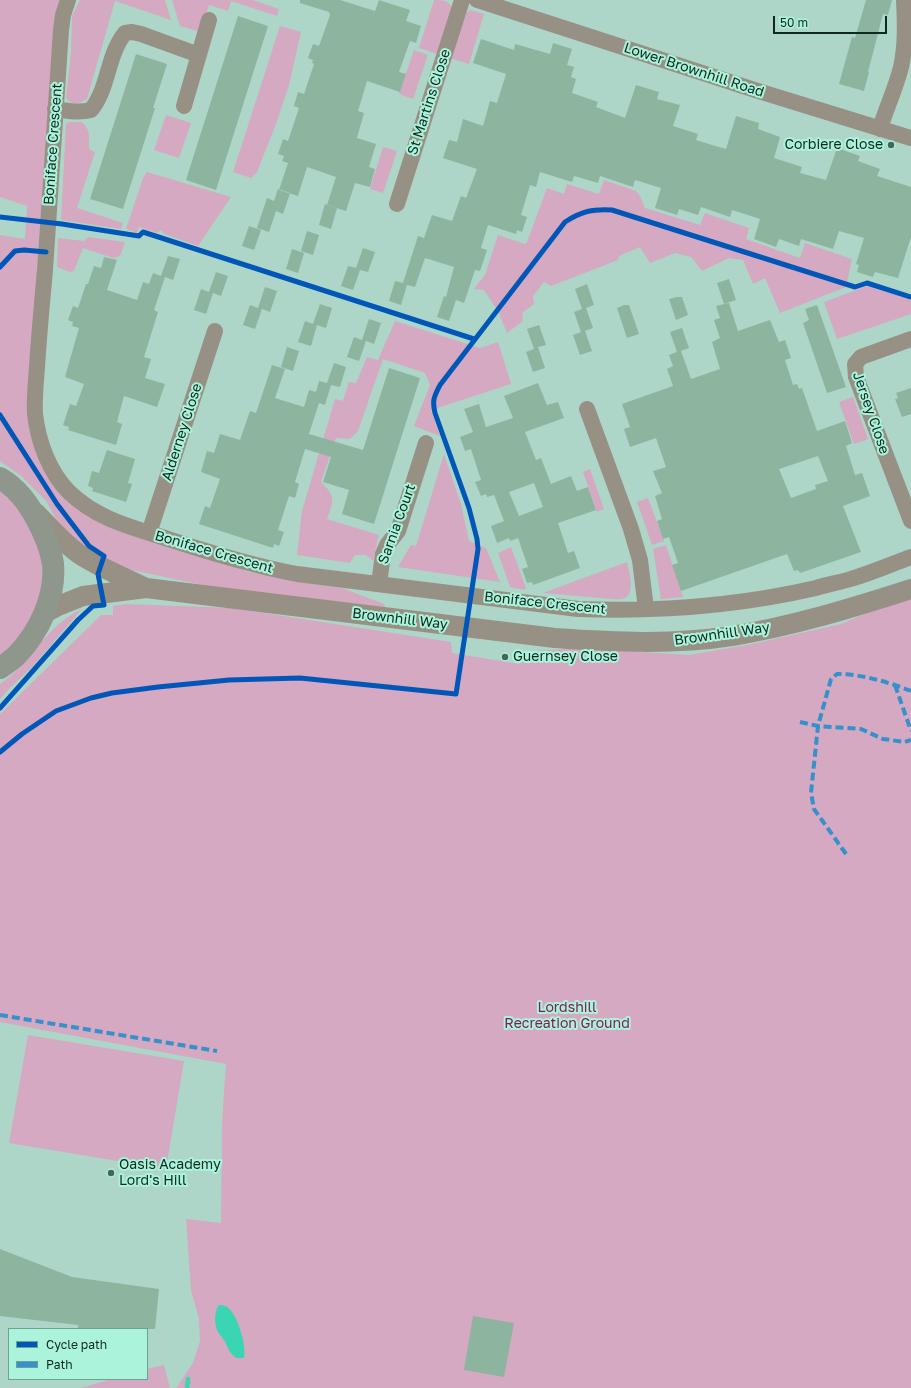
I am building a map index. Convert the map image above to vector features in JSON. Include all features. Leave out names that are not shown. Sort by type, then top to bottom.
[{"type":"main road","points":[[0,478],[18,491],[30,508],[43,531],[52,564],[52,585],[45,613],[38,629],[17,655],[0,668]]},
{"type":"street","name":"Boniface Crescent","points":[[68,0],[63,14],[61,30],[35,413],[40,435],[50,465],[56,476],[69,491],[100,515],[120,524],[265,568],[297,574],[578,609],[614,610],[686,608],[729,604],[781,596],[854,578],[911,557]]},
{"type":"street","name":"St Martins Close","points":[[397,204],[462,0]]},
{"type":"street","name":"Lower Brownhill Road","points":[[478,0],[755,90],[911,138]]},
{"type":"street","points":[[880,128],[901,68],[905,35],[904,0]]},
{"type":"street","points":[[184,106],[210,20]]},
{"type":"street","points":[[56,109],[76,112],[91,110],[99,98],[118,41],[125,33],[132,32],[141,34],[199,54]]},
{"type":"street","name":"Alderney Close","points":[[149,533],[215,331]]},
{"type":"street","name":"Jersey Close","points":[[911,339],[861,356],[855,364],[856,377],[911,521]]},
{"type":"street","points":[[586,409],[640,560],[646,609]]},
{"type":"street","name":"Sarnia Court","points":[[378,584],[383,554],[387,545],[398,531],[426,443]]},
{"type":"street","name":"Brownhill Way","points":[[30,508],[78,553],[100,566],[146,588]]},
{"type":"street","name":"Brownhill Way","points":[[45,613],[83,596],[146,588],[555,638],[609,642],[649,642],[731,636],[818,618],[911,589]]},
{"type":"green space","points":[[0,0],[60,0],[51,77],[39,237],[29,430],[50,479],[82,511],[249,572],[305,583],[342,588],[384,604],[387,614],[236,592],[117,567],[83,548],[63,531],[46,501],[21,476],[0,461],[0,235],[25,239],[27,206],[0,197]]},
{"type":"green space","points":[[80,0],[165,0],[171,20],[115,1],[87,99],[81,102],[73,103],[66,98],[71,52],[72,16]]},
{"type":"green space","points":[[172,0],[253,0],[279,9],[277,16],[231,1],[228,11],[209,5],[201,32],[180,26]]},
{"type":"green space","points":[[434,0],[442,0],[447,2],[452,8],[438,54],[419,48]]},
{"type":"green space","points":[[470,10],[484,14],[469,64],[450,58],[466,13]]},
{"type":"green space","points":[[280,26],[301,32],[289,85],[276,124],[257,172],[251,178],[233,172]]},
{"type":"green space","points":[[414,50],[428,55],[413,99],[399,94]]},
{"type":"green space","points":[[166,115],[191,123],[179,158],[154,150]]},
{"type":"green space","points":[[69,122],[82,122],[87,128],[90,150],[95,152],[77,208],[123,223],[121,229],[61,220],[66,124]]},
{"type":"green space","points":[[383,147],[397,151],[383,193],[370,189]]},
{"type":"green space","points":[[147,172],[231,197],[198,246],[164,234],[161,230],[157,233],[139,227],[137,233],[126,229],[143,178]]},
{"type":"green space","points":[[604,180],[636,191],[645,208],[700,225],[705,213],[749,228],[746,239],[800,258],[805,243],[852,259],[846,287],[780,313],[765,278],[753,284],[743,260],[729,258],[702,271],[691,257],[675,253],[650,263],[640,247],[619,256],[618,260],[551,286],[544,282],[533,296],[534,304],[522,313],[523,321],[507,333],[499,313],[484,290],[474,289],[485,275],[498,235],[525,244],[547,188],[564,194],[567,184],[599,194]]},
{"type":"green space","points":[[88,237],[125,242],[120,256],[113,258],[83,248],[74,271],[70,272],[57,267],[58,238],[84,241]]},
{"type":"green space","points":[[867,286],[911,300],[911,314],[837,339],[824,302]]},
{"type":"green space","points":[[395,321],[480,348],[498,342],[511,384],[431,410],[440,436],[414,426],[430,385],[425,373],[383,359],[358,431],[350,439],[336,438],[321,482],[329,491],[332,499],[327,519],[379,535],[373,561],[366,555],[355,555],[350,563],[297,555],[302,511],[335,399],[343,401],[349,382],[356,383],[367,357],[378,360]]},
{"type":"green space","points":[[853,397],[868,439],[854,444],[839,402]]},
{"type":"green space","points":[[444,454],[461,504],[469,541],[486,548],[500,582],[398,567],[411,545],[416,546]]},
{"type":"green space","points":[[590,469],[604,509],[597,512],[583,472]]},
{"type":"green space","points":[[0,490],[14,502],[37,538],[42,564],[43,587],[33,621],[0,659]]},
{"type":"green space","points":[[648,498],[664,541],[652,545],[637,502]]},
{"type":"green space","points":[[666,545],[683,597],[661,599],[653,549]]},
{"type":"green space","points":[[511,547],[526,588],[524,590],[510,587],[498,553]]},
{"type":"green space","points":[[627,562],[631,586],[628,595],[623,599],[543,593]]},
{"type":"green space","name":"Lordshill Recreation Ground","points":[[911,597],[911,1388],[176,1388],[193,1363],[200,1341],[199,1319],[191,1290],[186,1219],[221,1223],[222,1123],[226,1064],[0,1022],[0,714],[101,615],[113,615],[113,606],[126,604],[232,608],[451,642],[452,653],[519,664],[536,651],[579,648],[689,655],[752,644],[841,624],[886,605]]},
{"type":"green space","points":[[82,609],[33,666],[0,699],[0,684],[21,666],[48,634],[69,616]]},
{"type":"green space","points":[[28,1035],[184,1061],[166,1169],[9,1143]]},
{"type":"green space","points":[[164,1365],[170,1388],[81,1388],[109,1380],[148,1380],[148,1369]]},
{"type":"shaded area","points":[[219,1305],[229,1309],[237,1321],[244,1346],[244,1358],[236,1358],[233,1355],[218,1332],[215,1318]]},
{"type":"building","points":[[300,0],[340,0],[375,11],[379,0],[410,10],[406,21],[421,26],[416,43],[410,41],[399,72],[406,74],[400,92],[367,81],[358,111],[364,113],[357,138],[376,144],[369,167],[375,169],[370,187],[355,183],[346,211],[327,205],[336,177],[307,167],[298,196],[279,190],[288,163],[282,161],[284,156],[278,154],[283,139],[288,141],[299,108],[294,106],[298,92],[304,94],[314,64],[312,63],[313,60],[308,58],[313,44],[319,46],[330,15],[329,12],[300,3]]},
{"type":"building","points":[[866,0],[892,0],[888,15],[883,14],[864,91],[839,84],[852,37],[855,38]]},
{"type":"building","points":[[238,16],[268,26],[216,190],[186,180]]},
{"type":"building","points":[[481,39],[514,50],[515,44],[550,54],[553,43],[572,49],[567,65],[574,67],[571,77],[576,79],[572,93],[598,102],[596,107],[625,118],[636,85],[659,92],[657,99],[680,105],[673,126],[698,134],[696,140],[712,145],[726,149],[736,116],[759,123],[758,129],[780,137],[774,158],[802,167],[800,173],[826,180],[837,148],[860,156],[858,161],[880,169],[877,176],[911,187],[911,237],[898,278],[875,272],[873,277],[857,272],[859,265],[856,264],[864,238],[839,231],[833,249],[801,239],[799,246],[779,239],[776,247],[754,239],[760,219],[732,210],[730,217],[701,207],[698,215],[679,209],[677,215],[655,208],[661,188],[635,180],[633,187],[600,176],[598,183],[574,176],[572,182],[540,172],[536,187],[530,185],[521,215],[527,217],[522,232],[517,230],[516,234],[488,225],[481,248],[487,250],[480,271],[475,270],[464,303],[456,300],[449,321],[437,317],[444,296],[446,297],[454,267],[425,258],[415,287],[407,285],[401,305],[389,301],[395,281],[403,283],[418,236],[424,238],[432,215],[452,221],[461,196],[466,198],[477,169],[443,158],[449,140],[457,142],[463,119],[483,126],[490,101],[497,103],[506,74],[473,63]]},
{"type":"building","points":[[136,54],[167,64],[153,108],[155,108],[123,209],[90,199]]},
{"type":"building","points":[[278,189],[290,193],[283,214],[276,211],[269,232],[257,228],[267,198],[274,201]]},
{"type":"building","points":[[325,204],[337,208],[331,229],[319,225]]},
{"type":"building","points":[[249,226],[261,230],[254,250],[242,246]]},
{"type":"building","points":[[307,231],[319,235],[313,255],[301,251]]},
{"type":"building","points":[[363,248],[375,252],[368,272],[360,270],[353,290],[341,286],[348,266],[356,268]]},
{"type":"building","points":[[292,249],[304,253],[298,273],[286,269]]},
{"type":"building","points":[[168,256],[180,259],[173,280],[165,277],[154,310],[158,312],[144,357],[151,359],[145,378],[165,384],[157,407],[124,396],[117,422],[122,424],[116,445],[68,430],[69,427],[63,425],[70,404],[76,406],[84,384],[65,377],[79,328],[72,326],[73,322],[68,320],[73,306],[78,308],[94,266],[101,268],[104,257],[117,260],[107,290],[137,300],[143,282],[149,284],[153,273],[161,276]]},
{"type":"building","points":[[216,272],[228,276],[221,296],[213,293],[206,314],[194,310],[201,289],[209,292]]},
{"type":"building","points":[[729,279],[736,300],[724,304],[717,283]]},
{"type":"building","points":[[587,284],[594,305],[586,308],[593,328],[585,331],[592,351],[580,355],[573,335],[581,332],[574,312],[582,309],[575,289]]},
{"type":"building","points":[[265,287],[277,291],[270,312],[262,309],[255,329],[243,325],[250,305],[258,308]]},
{"type":"building","points":[[682,297],[688,315],[676,320],[669,299]]},
{"type":"building","points":[[729,303],[738,331],[770,320],[779,342],[785,340],[791,358],[785,360],[793,385],[797,384],[799,389],[802,388],[817,431],[845,421],[852,443],[846,446],[855,475],[862,473],[870,496],[843,506],[861,552],[800,573],[798,570],[794,571],[787,554],[681,591],[672,565],[678,563],[669,537],[663,539],[657,521],[662,519],[655,496],[662,493],[653,471],[666,467],[656,438],[630,447],[624,429],[630,427],[622,404],[673,386],[667,369],[673,366],[669,355],[677,352],[670,332],[682,328],[689,348],[681,351],[691,379],[720,369],[712,342],[720,338],[714,320],[720,318],[716,306]],"holes":[[[818,456],[828,481],[815,485],[816,489],[791,498],[779,469]]]},
{"type":"building","points":[[320,304],[332,308],[326,328],[317,325],[311,346],[298,342],[305,321],[313,324]]},
{"type":"building","points":[[624,305],[629,305],[639,334],[627,338],[617,308]]},
{"type":"building","points":[[817,305],[846,387],[827,393],[803,323],[809,320],[805,309]]},
{"type":"building","points":[[369,319],[381,323],[374,344],[366,341],[359,361],[347,357],[354,337],[362,340]]},
{"type":"building","points":[[539,325],[546,345],[538,347],[545,368],[533,372],[526,352],[534,349],[527,329]]},
{"type":"building","points":[[287,347],[299,351],[293,371],[281,367]]},
{"type":"building","points":[[334,363],[346,367],[340,387],[331,385],[325,405],[319,403],[309,434],[363,450],[389,368],[420,378],[374,524],[342,514],[349,490],[323,482],[331,457],[305,449],[295,482],[299,484],[295,498],[289,496],[278,530],[284,532],[279,546],[274,544],[273,548],[199,524],[205,506],[210,508],[220,479],[201,472],[207,451],[214,453],[220,434],[240,440],[250,411],[256,413],[272,365],[285,369],[275,398],[304,407],[309,390],[316,392],[319,381],[327,383]]},
{"type":"building","points":[[538,383],[547,405],[558,402],[564,418],[525,432],[536,460],[541,458],[551,484],[571,476],[577,491],[588,487],[596,510],[558,523],[568,553],[574,551],[580,568],[533,585],[532,582],[527,583],[522,569],[528,567],[518,538],[510,541],[509,538],[497,543],[491,526],[504,521],[494,495],[487,497],[486,494],[481,496],[475,482],[481,480],[471,449],[465,451],[460,437],[473,432],[464,409],[479,404],[486,427],[513,418],[504,396]],"holes":[[[534,483],[543,507],[519,516],[509,492]]]},
{"type":"building","points":[[911,388],[911,414],[902,417],[895,399],[898,398],[896,393]]},
{"type":"building","points":[[107,450],[135,459],[128,483],[132,484],[126,502],[92,491],[93,488],[88,486],[92,471],[99,473]]},
{"type":"building","points":[[0,1249],[72,1277],[159,1289],[155,1329],[78,1328],[78,1325],[0,1316]]},
{"type":"building","points":[[473,1316],[514,1323],[504,1377],[464,1370]]},
{"type":"waterway","points":[[187,1388],[188,1379]]},
{"type":"marked path","points":[[846,854],[814,809],[811,793],[818,726],[831,679],[837,674],[856,675],[911,691]]},
{"type":"marked path","points":[[895,685],[911,731]]},
{"type":"marked path","points":[[800,722],[818,726],[861,729],[883,739],[905,742],[911,740]]},
{"type":"marked path","points":[[0,1015],[217,1051]]},
{"type":"cycle path","points":[[0,752],[22,734],[56,711],[91,698],[112,693],[158,687],[229,680],[300,678],[456,694],[478,549],[469,508],[435,413],[434,399],[440,385],[565,222],[577,215],[593,210],[612,210],[855,287],[867,283],[911,297]]},
{"type":"cycle path","points":[[0,217],[62,224],[139,236],[143,232],[474,339]]},
{"type":"cycle path","points":[[0,267],[15,251],[24,250],[46,252]]},
{"type":"cycle path","points":[[0,415],[57,504],[89,546],[104,556],[98,574],[104,605],[93,606],[78,620],[0,708]]},
{"type":"place","name":"Corbiere Close","points":[[891,145]]},
{"type":"place","name":"Guernsey Close","points":[[505,657]]},
{"type":"place","name":"Oasis Academy Lord's Hill","points":[[111,1173]]}]
